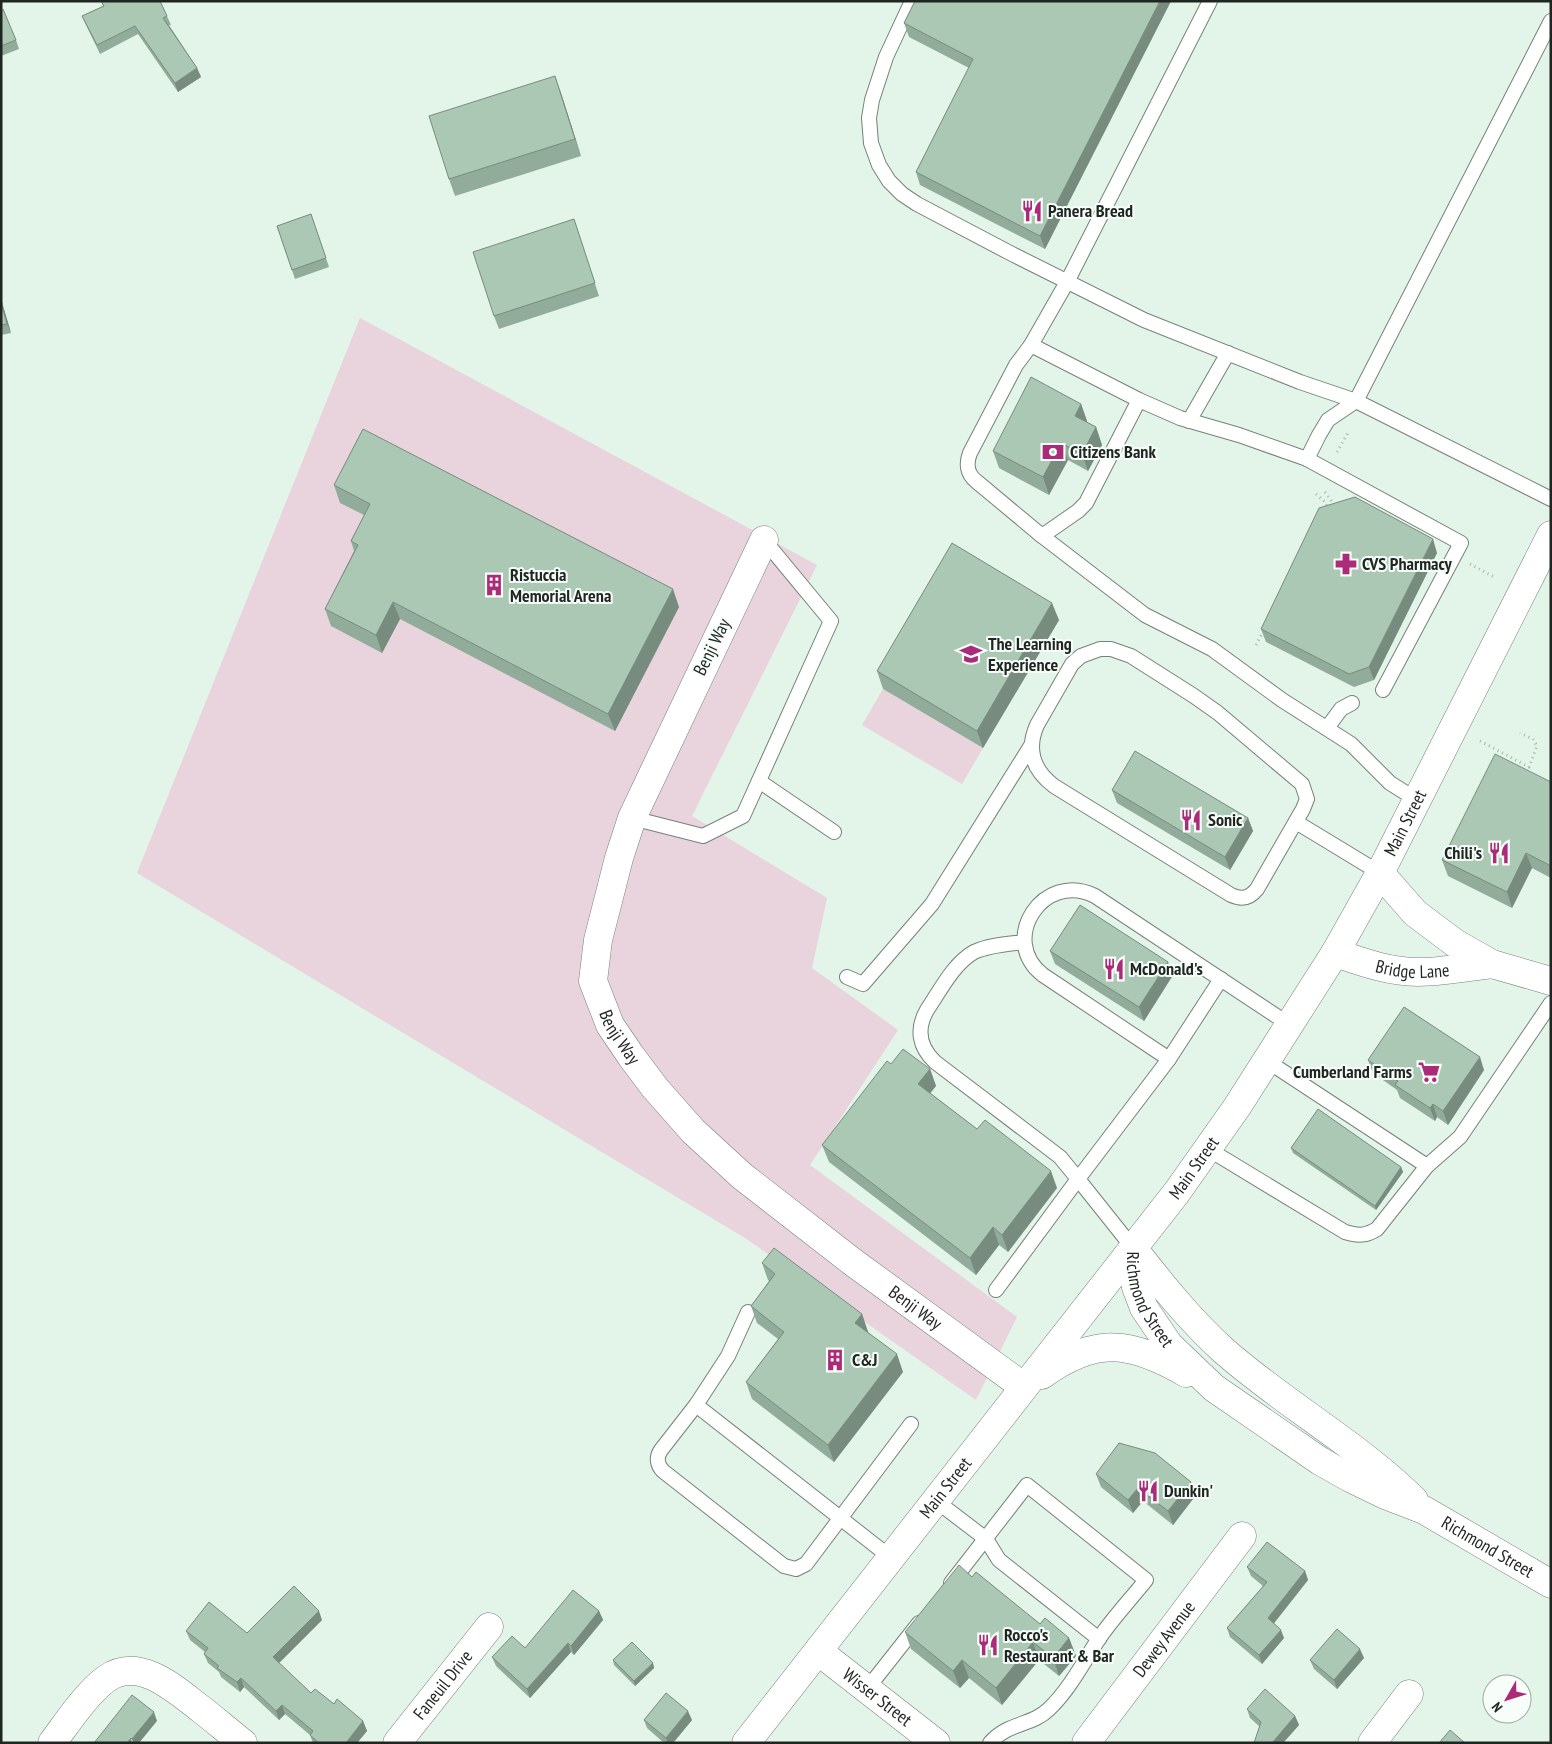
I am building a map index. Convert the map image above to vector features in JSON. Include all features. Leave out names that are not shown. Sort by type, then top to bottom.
[{"type":"main road","name":"Main Street","points":[[746,1743],[1208,1150],[1335,953],[1380,873],[1551,535]]},
{"type":"main road","name":"Benji Way","points":[[764,540],[632,818],[619,858],[598,940],[593,981],[610,1025],[655,1088],[693,1131],[742,1176],[854,1263],[1024,1387]]},
{"type":"main road","name":"Bridge Lane","points":[[1380,873],[1405,903],[1425,922],[1455,943],[1492,964],[1551,981]]},
{"type":"main road","name":"Bridge Lane","points":[[1335,953],[1374,965],[1419,972],[1492,964]]},
{"type":"main road","name":"Richmond Street","points":[[1133,1248],[1136,1287],[1144,1308],[1169,1345],[1214,1388],[1335,1470],[1424,1510],[1551,1584]]},
{"type":"main road","name":"Richmond Street","points":[[1133,1248],[1198,1327],[1224,1351],[1362,1454],[1393,1479],[1424,1510]]},
{"type":"main road","points":[[1024,1387],[1056,1365],[1079,1353],[1101,1348],[1121,1347],[1142,1351],[1167,1362],[1214,1388]]},
{"type":"main road","name":"Dewey Avenue","points":[[1086,1743],[1242,1536]]},
{"type":"main road","name":"Faneuil Drive","points":[[397,1743],[490,1627]]},
{"type":"main road","name":"Wisser Street","points":[[818,1651],[936,1743]]},
{"type":"main road","points":[[52,1743],[100,1685],[107,1678],[122,1672],[140,1672],[162,1680],[243,1743]]},
{"type":"main road","points":[[1372,1743],[1410,1694]]},
{"type":"lane","points":[[912,1],[886,57],[869,118],[872,148],[879,166],[893,185],[912,200],[1067,282],[1144,320],[1300,382],[1356,401],[1551,499]]},
{"type":"lane","points":[[1210,1],[1067,282],[1031,345],[1016,364],[970,453],[967,463],[972,478],[1042,536],[1145,615],[1212,649],[1282,700],[1356,748],[1390,782],[1418,800]]},
{"type":"lane","points":[[1307,460],[1328,420],[1356,401],[1551,21]]},
{"type":"lane","points":[[1031,345],[1140,400],[1189,421],[1239,435],[1307,460],[1461,543],[1383,690]]},
{"type":"lane","points":[[1189,421],[1228,353]]},
{"type":"lane","points":[[1042,536],[1078,511],[1086,503],[1140,400]]},
{"type":"lane","points":[[632,818],[703,836],[743,816],[831,621],[764,540]]},
{"type":"lane","points":[[847,977],[863,984],[932,904],[1032,744],[1037,725],[1072,664],[1081,656],[1100,649],[1121,651],[1210,707],[1298,780],[1305,788],[1307,799],[1296,822],[1254,893],[1246,898],[1235,897],[1054,786],[1039,772],[1034,759],[1032,744]]},
{"type":"lane","points":[[1326,728],[1341,709],[1352,703]]},
{"type":"lane","points":[[759,781],[834,832]]},
{"type":"lane","points":[[1296,822],[1380,873]]},
{"type":"lane","points":[[1169,1059],[1036,970],[1027,956],[1024,942],[1027,924],[1042,901],[1063,890],[1080,890],[1095,896],[1290,1025]]},
{"type":"lane","points":[[1024,942],[985,948],[966,958],[923,1016],[920,1038],[925,1051],[935,1062],[1060,1157],[1133,1248]]},
{"type":"lane","points":[[996,1290],[1169,1059],[1221,980]]},
{"type":"lane","points":[[1208,1150],[1345,1232],[1361,1236],[1370,1234],[1377,1229],[1427,1166],[1460,1137],[1551,1004]]},
{"type":"lane","points":[[1267,1060],[1427,1166]]},
{"type":"lane","points":[[748,1312],[728,1356],[696,1405],[659,1453],[658,1461],[661,1469],[784,1566],[796,1569],[803,1566],[911,1424]]},
{"type":"lane","points":[[696,1405],[890,1557]]},
{"type":"lane","points":[[944,1591],[1027,1485],[1146,1580],[1099,1638],[1082,1666],[1049,1709],[1038,1717],[1006,1729],[990,1743]]},
{"type":"lane","points":[[935,1500],[986,1539],[999,1560],[1099,1638]]},
{"type":"lane","points":[[867,1689],[927,1614]]},
{"type":"path","points":[[1337,452],[1349,430]]},
{"type":"path","points":[[1320,486],[1337,508]]},
{"type":"path","points":[[1316,494],[1326,503],[1327,507],[1323,516]]},
{"type":"path","points":[[1468,562],[1494,576]]},
{"type":"path","points":[[1256,645],[1265,628]]},
{"type":"path","points":[[1480,741],[1528,767],[1537,746],[1533,739],[1520,733]]},
{"type":"path","points":[[1495,759],[1499,751]]},
{"type":"shaded area","points":[[360,318],[817,565],[692,816],[827,898],[812,968],[898,1030],[810,1165],[1017,1317],[976,1400],[745,1238],[137,873]]},
{"type":"shaded area","points":[[883,689],[983,748],[962,784],[862,725]]},
{"type":"building","points":[[101,1],[160,1],[167,16],[163,18],[197,68],[175,83],[135,26],[97,45],[82,16],[104,6]]},
{"type":"building","points":[[915,1],[1160,1],[1040,236],[916,172],[973,59],[904,23]]},
{"type":"building","points":[[3,9],[16,40],[1,46],[1,10]]},
{"type":"building","points":[[555,76],[575,139],[449,179],[429,116]]},
{"type":"building","points":[[311,214],[326,258],[292,270],[277,226]]},
{"type":"building","points":[[574,219],[595,283],[494,316],[473,252]]},
{"type":"building","points":[[1,302],[7,324],[1,325]]},
{"type":"building","name":"Citizens Bank","points":[[1031,377],[1081,404],[1075,416],[1096,427],[1082,454],[1061,443],[1043,477],[993,451]]},
{"type":"building","name":"Ristuccia Memorial Arena","points":[[363,429],[673,589],[608,714],[393,602],[376,635],[325,609],[358,545],[351,541],[370,504],[334,485]]},
{"type":"building","name":"CVS Pharmacy","points":[[1355,497],[1433,539],[1369,667],[1349,674],[1261,629],[1319,508]]},
{"type":"building","name":"The Learning Experience","points":[[952,543],[1052,603],[977,731],[877,671]]},
{"type":"building","name":"Sonic","points":[[1135,751],[1248,818],[1225,857],[1112,790]]},
{"type":"building","name":"Chili's","points":[[1495,754],[1551,782],[1551,866],[1526,853],[1507,892],[1442,860]]},
{"type":"building","name":"McDonald's","points":[[1080,905],[1168,962],[1139,1007],[1050,951]]},
{"type":"building","name":"Cumberland Farms","points":[[1404,1007],[1480,1057],[1443,1111],[1433,1104],[1430,1108],[1395,1085],[1398,1081],[1368,1060]]},
{"type":"building","points":[[903,1049],[930,1069],[918,1084],[977,1129],[985,1120],[1051,1171],[1002,1235],[993,1227],[970,1258],[822,1145],[887,1061],[891,1064]]},
{"type":"building","name":"Cumberland Farms","points":[[1318,1109],[1401,1167],[1375,1206],[1291,1148]]},
{"type":"building","name":"C&J","points":[[774,1248],[862,1314],[855,1323],[897,1354],[828,1445],[746,1382],[784,1332],[751,1306],[775,1274],[762,1263]]},
{"type":"building","name":"Dunkin'","points":[[1119,1443],[1155,1453],[1191,1482],[1168,1511],[1138,1488],[1128,1500],[1096,1474]]},
{"type":"building","points":[[1267,1542],[1305,1571],[1268,1618],[1281,1630],[1259,1655],[1227,1628],[1267,1582],[1247,1567]]},
{"type":"building","name":"Rocco's Restaurant & Bar","points":[[959,1565],[972,1577],[976,1572],[1040,1624],[1045,1618],[1069,1638],[1053,1658],[1033,1642],[996,1688],[962,1660],[953,1671],[905,1632]]},
{"type":"building","points":[[294,1586],[319,1611],[273,1657],[311,1693],[315,1689],[334,1704],[337,1699],[363,1721],[346,1743],[319,1743],[310,1735],[313,1731],[282,1705],[276,1711],[241,1678],[237,1682],[217,1668],[219,1666],[204,1654],[208,1648],[186,1631],[209,1602],[247,1633]]},
{"type":"building","points":[[573,1590],[599,1611],[571,1646],[568,1643],[527,1689],[492,1657],[512,1636],[525,1648]]},
{"type":"building","points":[[1337,1629],[1360,1649],[1334,1680],[1310,1660]]},
{"type":"building","points":[[632,1642],[653,1663],[634,1681],[613,1660]]},
{"type":"building","points":[[1265,1689],[1295,1716],[1272,1743],[1254,1743],[1261,1722],[1247,1709]]},
{"type":"building","points":[[666,1693],[688,1711],[666,1738],[644,1720]]},
{"type":"building","points":[[132,1695],[154,1712],[127,1743],[94,1743]]},
{"type":"building","points":[[1450,1730],[1465,1743],[1439,1743]]},
{"type":"place","name":"Panera Bread","points":[[1032,211]]},
{"type":"place","name":"Citizens Bank","points":[[1053,452]]},
{"type":"place","name":"CVS Pharmacy","points":[[1346,564]]},
{"type":"place","name":"Ristuccia Memorial Arena","points":[[494,585]]},
{"type":"place","name":"The Learning Experience","points":[[971,654]]},
{"type":"place","name":"Sonic","points":[[1191,820]]},
{"type":"place","name":"Chili's","points":[[1499,853]]},
{"type":"place","name":"McDonald's","points":[[1114,969]]},
{"type":"place","name":"Cumberland Farms","points":[[1429,1072]]},
{"type":"place","name":"C&J","points":[[835,1360]]},
{"type":"place","name":"Dunkin'","points":[[1148,1491]]},
{"type":"place","name":"Rocco's Restaurant & Bar","points":[[988,1645]]}]
